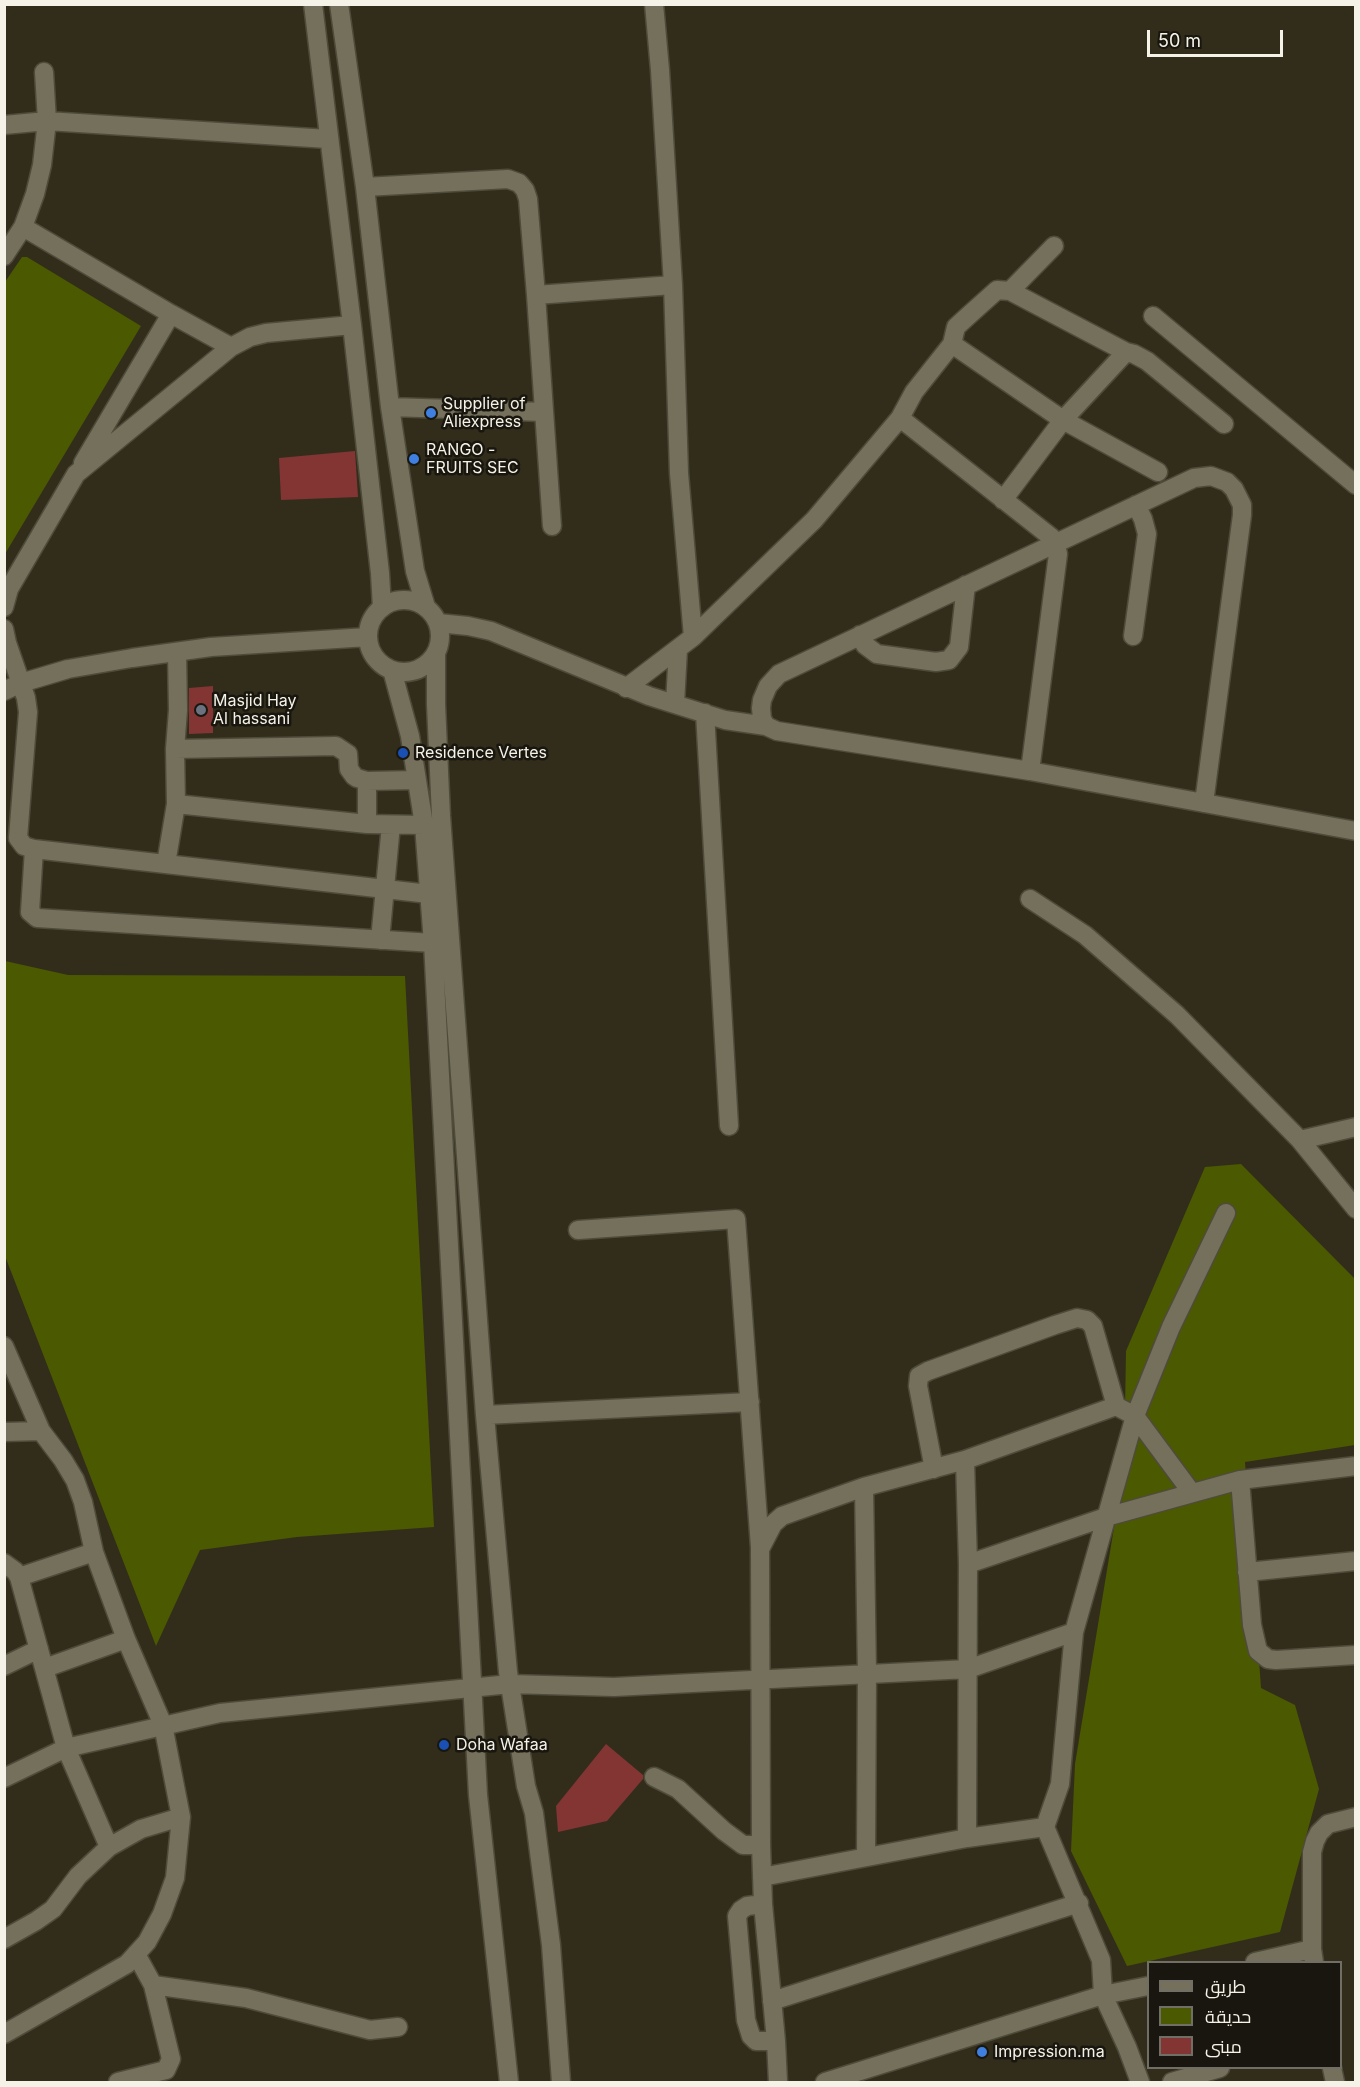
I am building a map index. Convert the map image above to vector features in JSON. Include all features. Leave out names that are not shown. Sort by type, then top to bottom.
[{"type":"street","points":[[313,4],[352,325],[382,608]]},
{"type":"street","points":[[339,4],[364,187],[390,407],[415,572],[426,607]]},
{"type":"street","points":[[654,4],[673,285],[679,473],[693,637]]},
{"type":"street","points":[[4,256],[23,227],[35,194],[42,165],[47,121],[44,72]]},
{"type":"street","points":[[4,125],[47,121],[328,140]]},
{"type":"street","points":[[364,187],[508,179],[519,183],[525,190],[528,199],[536,295],[552,526]]},
{"type":"street","points":[[23,227],[171,315],[231,347]]},
{"type":"street","points":[[1010,291],[1054,246]]},
{"type":"street","points":[[536,295],[673,285]]},
{"type":"street","points":[[626,688],[693,637],[814,520],[900,418],[914,392],[952,344],[956,327],[997,290],[1010,291],[1126,352],[1148,361],[1224,424]]},
{"type":"street","points":[[4,607],[13,581],[171,315]]},
{"type":"street","points":[[1153,316],[1356,485]]},
{"type":"street","points":[[76,474],[231,347],[250,337],[266,333],[352,325]]},
{"type":"street","points":[[952,344],[1063,420],[1158,472]]},
{"type":"street","points":[[1003,500],[1063,420],[1126,352]]},
{"type":"street","points":[[390,407],[544,412]]},
{"type":"street","points":[[900,418],[1051,537],[1056,544],[1058,554],[1030,771]]},
{"type":"street","points":[[766,726],[762,719],[761,708],[768,686],[773,679],[1136,505],[1202,476],[1211,476],[1227,482],[1234,489],[1242,506],[1242,515],[1204,803]]},
{"type":"street","points":[[1133,636],[1147,534],[1136,505]]},
{"type":"street","points":[[861,635],[865,645],[877,654],[936,662],[948,660],[959,647],[966,585]]},
{"type":"street","points":[[436,653],[422,668],[402,672],[392,670],[382,665],[370,648],[368,637],[372,621],[382,608],[390,603],[408,600],[426,607],[433,614],[440,633],[436,653],[436,704],[441,816],[485,1415],[508,1672],[525,1786],[534,1813],[551,1945],[561,2082]]},
{"type":"street","points":[[438,623],[468,626],[491,632],[626,688],[725,720],[766,726],[777,731],[1030,771],[1356,831]]},
{"type":"street","points":[[4,628],[28,712],[18,838],[24,846],[34,849],[429,894]]},
{"type":"street","points":[[4,691],[21,683],[68,669],[177,652],[211,647],[368,637]]},
{"type":"street","points":[[675,704],[678,649]]},
{"type":"street","points":[[166,864],[176,804],[177,652]]},
{"type":"street","points":[[392,670],[404,710],[424,825],[433,943],[478,1794],[509,2082]]},
{"type":"street","points":[[705,713],[729,1126]]},
{"type":"street","points":[[175,749],[336,746],[348,754],[349,769],[354,776],[367,781],[417,780]]},
{"type":"street","points":[[367,781],[367,824]]},
{"type":"street","points":[[176,804],[367,824],[424,825]]},
{"type":"street","points":[[380,940],[391,825]]},
{"type":"street","points":[[34,849],[30,912],[37,918],[433,943]]},
{"type":"street","points":[[1030,899],[1085,935],[1177,1015],[1300,1140],[1356,1209]]},
{"type":"street","points":[[1300,1140],[1356,1127]]},
{"type":"street","points":[[1140,2082],[1103,1995],[1101,1960],[1079,1903],[1045,1827],[1060,1784],[1074,1632],[1135,1416],[1171,1327],[1226,1213]]},
{"type":"street","points":[[578,1230],[736,1219],[760,1549],[759,1680],[762,1876],[778,2082]]},
{"type":"street","points":[[934,1468],[918,1386],[920,1376],[928,1371],[1077,1318],[1087,1320],[1093,1326],[1116,1406],[1135,1416],[1192,1493]]},
{"type":"street","points":[[4,1346],[41,1431],[75,1480],[83,1502],[94,1552],[126,1639],[163,1725],[181,1817],[175,1878],[162,1914],[147,1942],[127,1964],[4,2034]]},
{"type":"street","points":[[485,1415],[750,1402]]},
{"type":"street","points":[[760,1549],[773,1524],[782,1516],[864,1487],[965,1460],[1116,1406]]},
{"type":"street","points":[[4,1432],[41,1431]]},
{"type":"street","points":[[965,1460],[968,1564],[967,1838]]},
{"type":"street","points":[[968,1564],[1106,1517],[1240,1480],[1356,1466]]},
{"type":"street","points":[[1240,1480],[1247,1572],[1258,1651],[1268,1659],[1290,1660],[1356,1655]]},
{"type":"street","points":[[864,1487],[867,1673],[866,1856]]},
{"type":"street","points":[[19,1577],[94,1552]]},
{"type":"street","points":[[1247,1572],[1356,1561]]},
{"type":"street","points":[[4,1563],[19,1577],[66,1748],[109,1847]]},
{"type":"street","points":[[4,1778],[66,1748],[220,1713],[510,1684],[614,1687],[968,1669],[1074,1632]]},
{"type":"street","points":[[45,1668],[126,1639]]},
{"type":"street","points":[[4,1666],[39,1649]]},
{"type":"street","points":[[654,1777],[678,1789],[743,1845],[761,1845]]},
{"type":"street","points":[[4,1939],[53,1909],[78,1876],[109,1847],[141,1829],[181,1817]]},
{"type":"street","points":[[1265,1961],[1313,1956],[1312,1852],[1315,1841],[1328,1824],[1356,1817]]},
{"type":"street","points":[[762,1876],[967,1838],[1045,1827]]},
{"type":"street","points":[[772,2001],[1079,1903]]},
{"type":"street","points":[[763,1904],[747,1906],[737,1916],[746,2020],[751,2036],[756,2041],[776,2041]]},
{"type":"street","points":[[118,2082],[166,2070],[171,2059],[153,1985],[136,1954]]},
{"type":"street","points":[[153,1985],[246,1998],[370,2030],[398,2027]]},
{"type":"street","points":[[825,2082],[1103,1995],[1147,1986]]},
{"type":"street","points":[[1172,2082],[1214,2069]]},
{"type":"green space","points":[[22,257],[27,257],[141,326],[5,554],[5,282]]},
{"type":"green space","points":[[5,961],[68,975],[405,976],[434,1527],[297,1537],[200,1550],[156,1646],[5,1256]]},
{"type":"green space","points":[[1241,1164],[1355,1279],[1355,1445],[1245,1462],[1261,1688],[1295,1705],[1319,1789],[1280,1932],[1127,1966],[1071,1851],[1075,1764],[1124,1467],[1126,1351],[1205,1167]]},
{"type":"building","points":[[355,451],[358,497],[281,500],[279,458]]},
{"type":"building","name":"Masjid Hay Al hassani","points":[[213,686],[213,733],[189,734],[189,688]]},
{"type":"building","points":[[606,1744],[643,1775],[643,1779],[607,1821],[558,1832],[556,1806]]},
{"type":"place","name":"Supplier of Aliexpress","points":[[431,413]]},
{"type":"place","name":"RANGO - FRUITS SEC","points":[[414,459]]},
{"type":"place","name":"Masjid Hay Al hassani","points":[[201,710]]},
{"type":"place","name":"Residence Vertes","points":[[403,753]]},
{"type":"place","name":"Doha Wafaa","points":[[444,1745]]},
{"type":"place","name":"Impression.ma","points":[[982,2052]]}]
